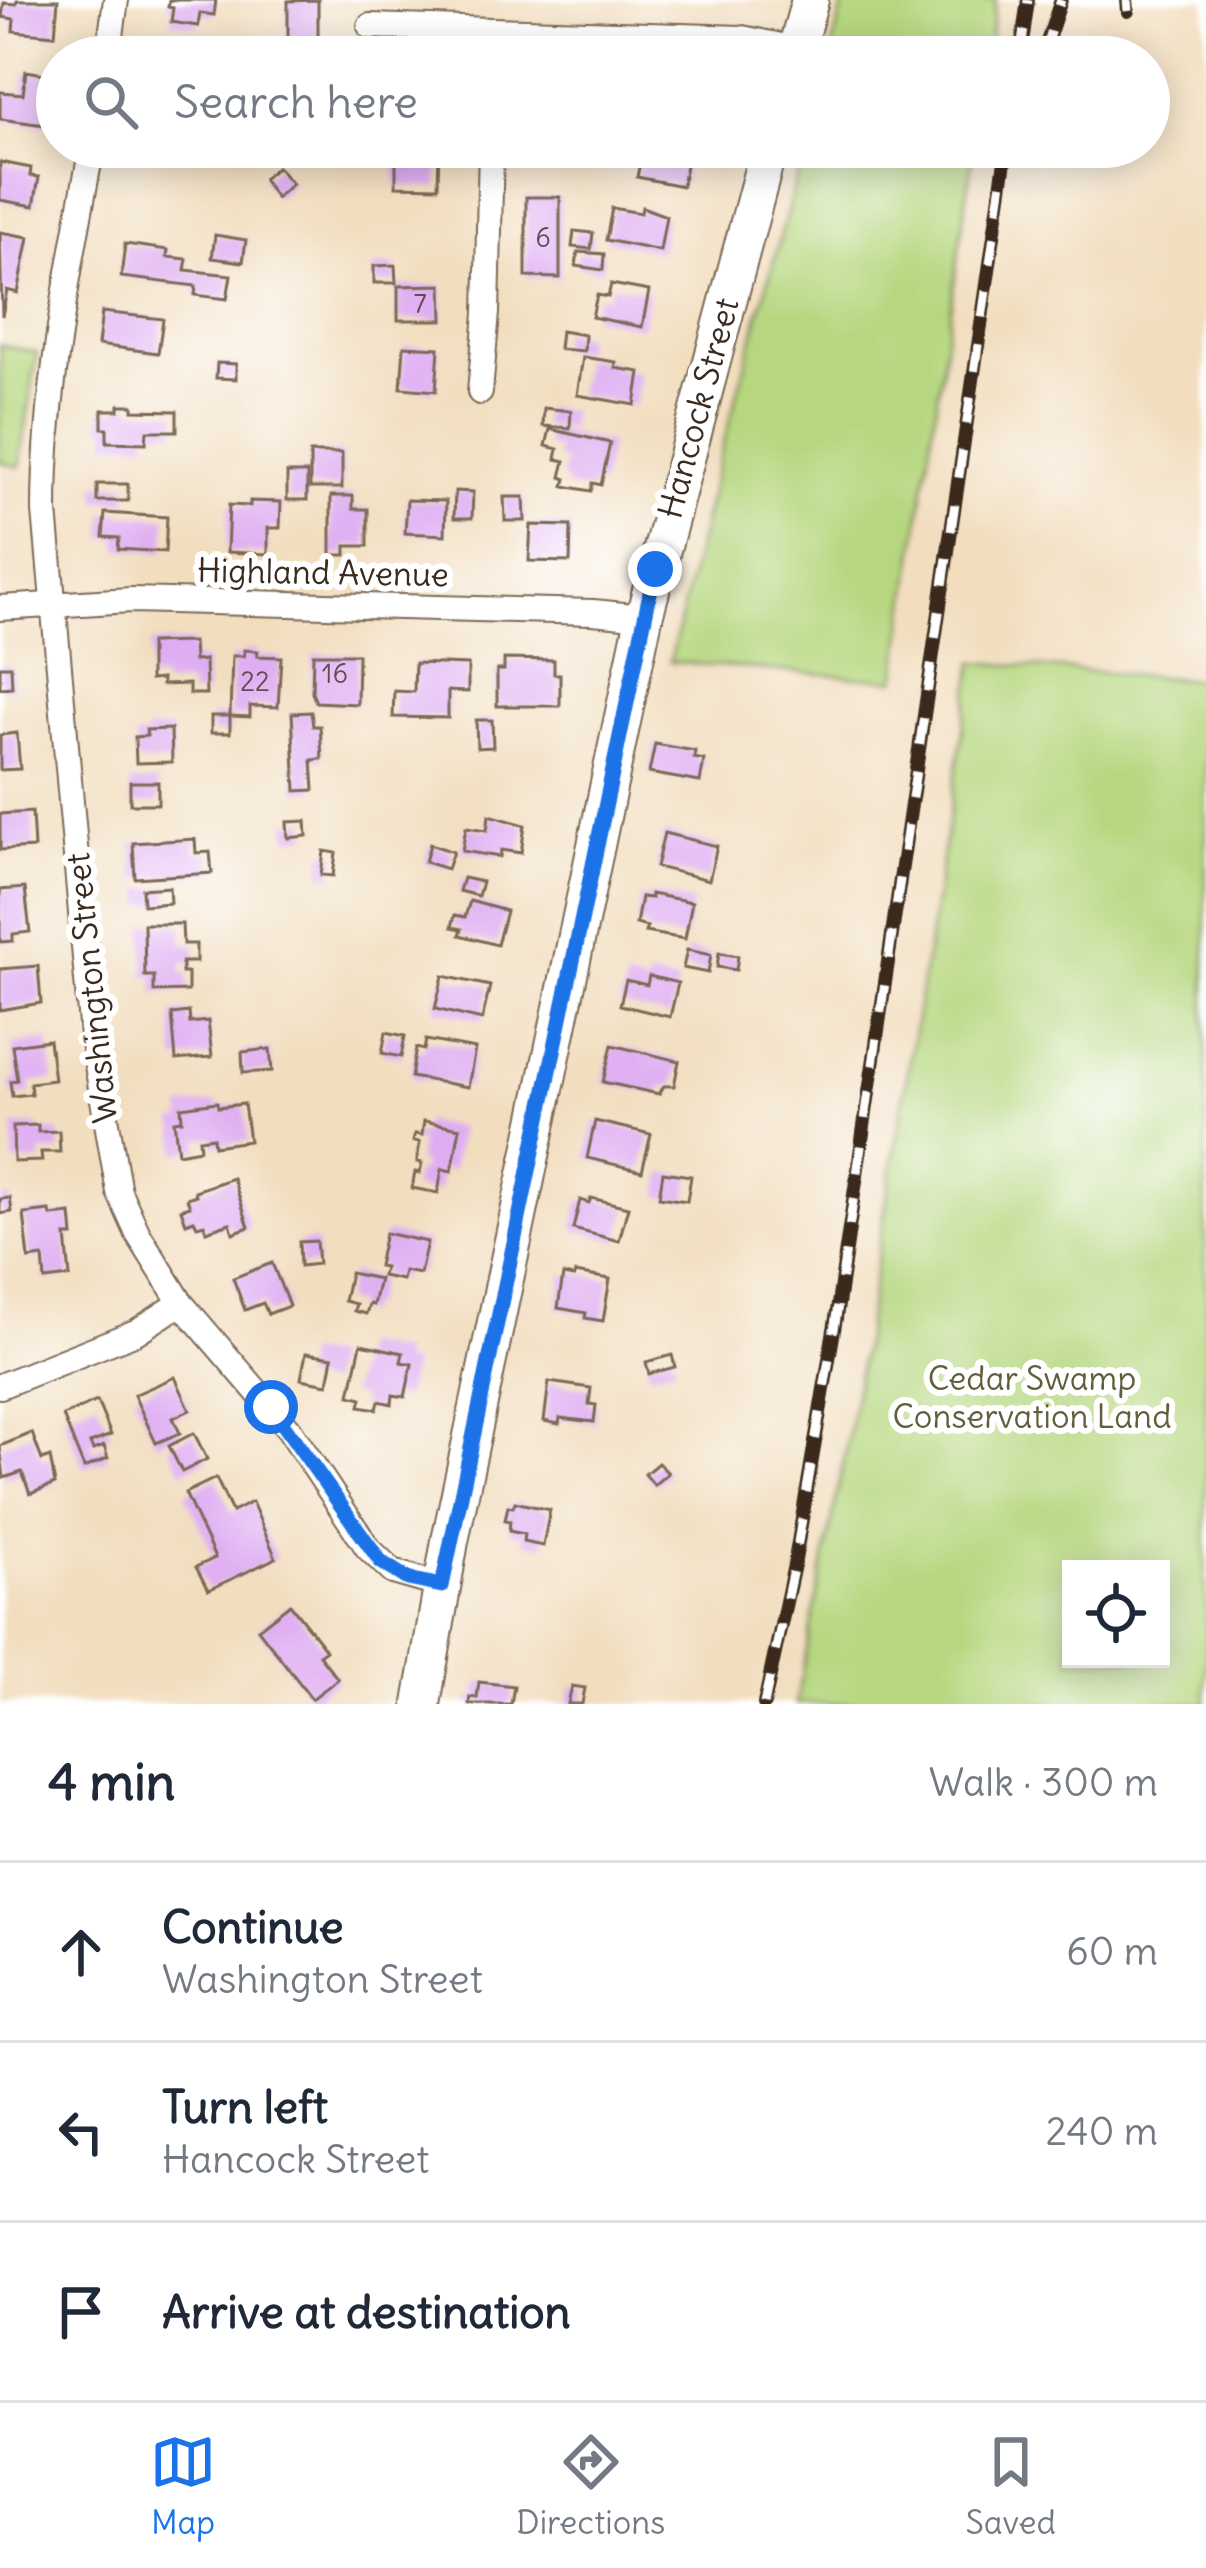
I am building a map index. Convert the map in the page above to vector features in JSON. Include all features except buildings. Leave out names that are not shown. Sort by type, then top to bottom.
[{"type":"main road","points":[[800,36],[810,0]]},
{"type":"main road","name":"Hancock Street","points":[[442,1586],[644,617],[763,168]]},
{"type":"main road","points":[[422,1704],[442,1586]]},
{"type":"street","points":[[111,36],[116,0]]},
{"type":"street","points":[[370,26],[672,36]]},
{"type":"street","points":[[497,31],[497,36]]},
{"type":"street","name":"Washington Street","points":[[88,168],[59,322],[45,457],[45,524],[86,977],[110,1154],[127,1212],[181,1303],[289,1430],[381,1562],[408,1579],[442,1586]]},
{"type":"street","points":[[480,392],[490,168]]},
{"type":"street","name":"Highland Avenue","points":[[0,608],[130,600],[644,617]]},
{"type":"street","points":[[0,1385],[136,1332],[181,1303]]},
{"type":"green space","points":[[845,0],[996,0],[991,36],[835,36]]},
{"type":"green space","points":[[799,168],[971,168],[896,680],[670,662],[714,478]]},
{"type":"green space","points":[[0,345],[37,353],[20,467],[0,462]]},
{"type":"green space","name":"Cedar Swamp Conservation Land","points":[[974,662],[1206,681],[1206,1704],[796,1704],[847,1444]]},
{"type":"railway","points":[[1023,36],[1028,0]]},
{"type":"railway","points":[[1049,36],[1061,0]]},
{"type":"railway","points":[[1127,0],[1128,11]]},
{"type":"railway","points":[[764,1704],[795,1560],[836,1318],[1004,168]]},
{"type":"route","points":[[271,1407],[381,1562],[408,1579],[442,1586],[655,569]]}]
